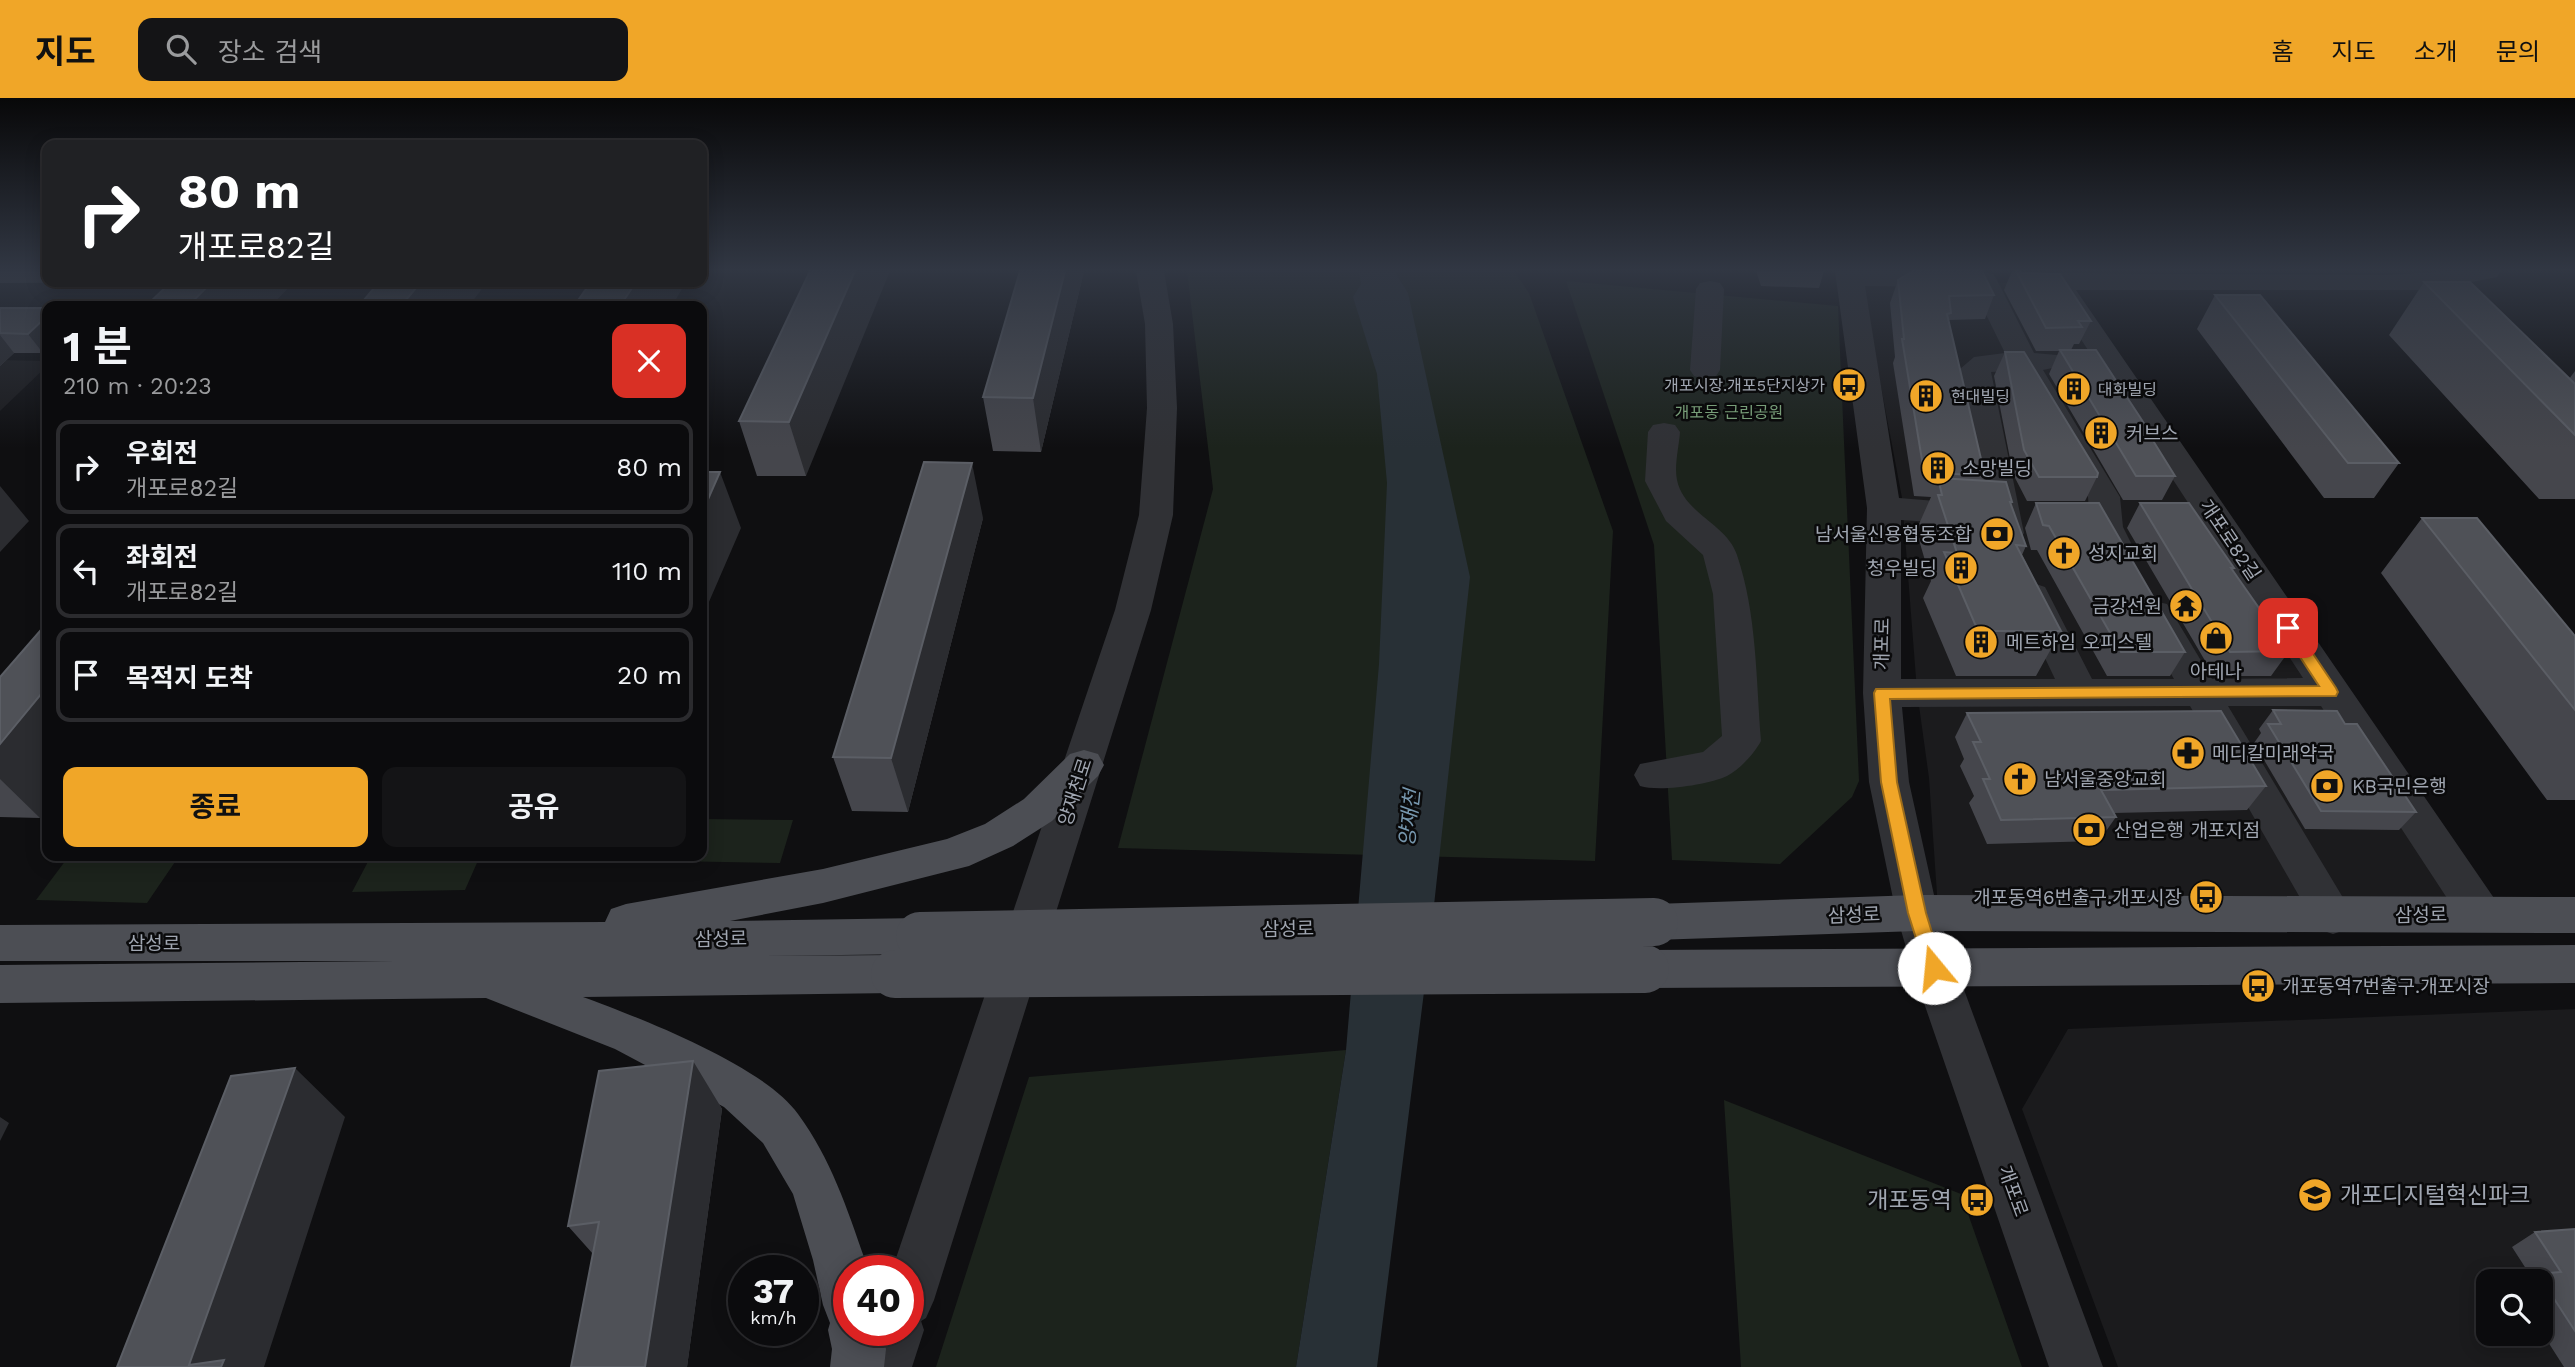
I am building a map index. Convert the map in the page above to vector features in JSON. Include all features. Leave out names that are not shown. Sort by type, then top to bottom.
[{"type":"main road","points":[[495,960],[823,887],[954,854],[999,835],[1038,810],[1084,765]]},
{"type":"main road","name":"삼성로","points":[[0,984],[919,936],[1654,922],[1917,913],[2575,915]]},
{"type":"main road","name":"삼성로","points":[[0,943],[895,974],[2575,964]]},
{"type":"main road","points":[[495,960],[631,1035],[741,1091],[780,1127],[815,1185],[837,1255]]},
{"type":"main road","points":[[857,1367],[858,1346]]},
{"type":"street","name":"양재천로","points":[[923,1255],[1133,610],[1156,515],[1162,408],[1159,330]]},
{"type":"street","points":[[1705,370],[1707,330]]},
{"type":"street","name":"개포로","points":[[1859,330],[1884,508],[1881,693],[1889,782],[1917,913],[1934,968],[2076,1367]]},
{"type":"street","points":[[2008,330],[2023,361],[2104,496],[2102,513],[2107,532],[2333,916]]},
{"type":"street","name":"개포로82길","points":[[2089,330],[2481,914]]},
{"type":"street","points":[[2081,694],[2012,551],[2001,516],[1975,369],[1984,363],[2110,362]]},
{"type":"street","points":[[1654,775],[1714,765],[1742,741],[1731,594],[1719,551],[1678,513],[1661,481],[1664,432]]},
{"type":"street","points":[[1884,508],[2001,516],[2039,514]]},
{"type":"street","points":[[2170,513],[2211,513]]},
{"type":"street","points":[[1881,693],[2331,692]]},
{"type":"street","points":[[886,1367],[893,1346]]},
{"type":"shaded area","points":[[1870,330],[2086,330],[2459,900],[1938,909],[1929,778],[1917,691],[1902,498]]},
{"type":"shaded area","points":[[0,360],[42,361],[42,371],[0,411]]},
{"type":"shaded area","name":"개포디지털혁신파크","points":[[2575,1009],[2575,1367],[2118,1367],[2022,1109],[2068,1029]]},
{"type":"green space","points":[[1194,330],[1542,330],[1613,531],[1595,861],[1118,848],[1213,489]]},
{"type":"green space","name":"개포동 근린공원","points":[[1582,330],[1839,330],[1859,781],[1852,797],[1780,864],[1672,860],[1654,545]]},
{"type":"green space","points":[[707,819],[793,820],[780,863],[670,861],[707,861]]},
{"type":"green space","points":[[65,861],[176,861],[147,903],[36,900]]},
{"type":"green space","points":[[368,861],[478,861],[465,890],[352,892]]},
{"type":"green space","points":[[1346,1050],[1296,1367],[936,1367],[1029,1077]]},
{"type":"green space","points":[[1724,1100],[1961,1194],[2022,1367],[1741,1367]]},
{"type":"water","name":"양재천","points":[[1363,330],[1416,330],[1470,577],[1428,960],[1377,1367],[1296,1367],[1346,1050],[1379,664],[1387,483],[1377,374]]},
{"type":"building","points":[[0,330],[32,330],[28,334],[0,333]]},
{"type":"building","points":[[782,330],[829,330],[789,422],[739,421]]},
{"type":"building","points":[[1003,330],[1050,330],[1033,398],[983,397]]},
{"type":"building","points":[[1903,330],[1951,330],[1985,476],[1924,472]]},
{"type":"building","points":[[2243,330],[2289,330],[2399,463],[2348,463]]},
{"type":"building","points":[[2472,330],[2520,330],[2575,384],[2575,435]]},
{"type":"building","points":[[2060,350],[2096,350],[2175,476],[2136,476]]},
{"type":"building","points":[[2005,352],[2024,352],[2098,473],[2097,477],[2039,477],[2024,450]]},
{"type":"building","points":[[924,462],[972,463],[891,758],[833,757]]},
{"type":"building","points":[[707,472],[720,472],[707,502]]},
{"type":"building","points":[[1938,478],[2006,482],[2010,502],[2026,546],[2016,545],[2061,631],[1978,631],[1944,552],[1957,553],[1938,495],[1942,495]]},
{"type":"building","points":[[2036,503],[2099,503],[2185,652],[2121,652],[2049,526],[2043,525]]},
{"type":"building","points":[[2140,503],[2189,503],[2289,651],[2230,652]]},
{"type":"building","points":[[2422,518],[2477,518],[2575,636],[2575,710]]},
{"type":"building","points":[[42,629],[42,693],[0,744],[0,677]]},
{"type":"building","points":[[2273,710],[2337,711],[2345,724],[2357,724],[2416,812],[2321,811],[2268,724],[2281,724]]},
{"type":"building","points":[[2221,711],[2266,786],[2101,790],[2116,817],[2001,820],[1983,779],[1990,779],[1973,742],[1981,742],[1967,713]]},
{"type":"building","points":[[693,1061],[645,1367],[571,1367],[599,1222],[568,1226],[599,1071]]},
{"type":"building","points":[[295,1068],[189,1365],[224,1360],[221,1367],[117,1367],[231,1076]]},
{"type":"building","points":[[2575,1229],[2575,1331],[2553,1297],[2553,1273],[2561,1272],[2535,1232]]},
{"type":"place","name":"개포시장.개포5단지상가","points":[[1849,385]]},
{"type":"place","name":"대화빌딩","points":[[2074,389]]},
{"type":"place","name":"현대빌딩","points":[[1926,396]]},
{"type":"place","name":"커브스","points":[[2101,433]]},
{"type":"place","name":"소망빌딩","points":[[1938,468]]},
{"type":"place","name":"남서울신용협동조합","points":[[1997,534]]},
{"type":"place","name":"성지교회","points":[[2064,553]]},
{"type":"place","name":"청우빌딩","points":[[1961,568]]},
{"type":"place","name":"금강선원","points":[[2186,606]]},
{"type":"place","name":"아테나","points":[[2216,638]]},
{"type":"place","name":"메트하임 오피스텔","points":[[1981,642]]},
{"type":"place","name":"메디칼미래약국","points":[[2188,753]]},
{"type":"place","name":"남서울중앙교회","points":[[2020,779]]},
{"type":"place","name":"KB국민은행","points":[[2327,786]]},
{"type":"place","name":"산업은행 개포지점","points":[[2089,830]]},
{"type":"place","name":"개포동역6번출구.개포시장","points":[[2206,897]]},
{"type":"place","name":"개포동역7번출구.개포시장","points":[[2258,986]]},
{"type":"place","name":"개포디지털혁신파크","points":[[2315,1195]]},
{"type":"place","name":"개포동역","points":[[1977,1200]]},
{"type":"route","points":[[1934,968],[1917,913],[1889,782],[1881,693],[2331,692],[2288,628]]}]
